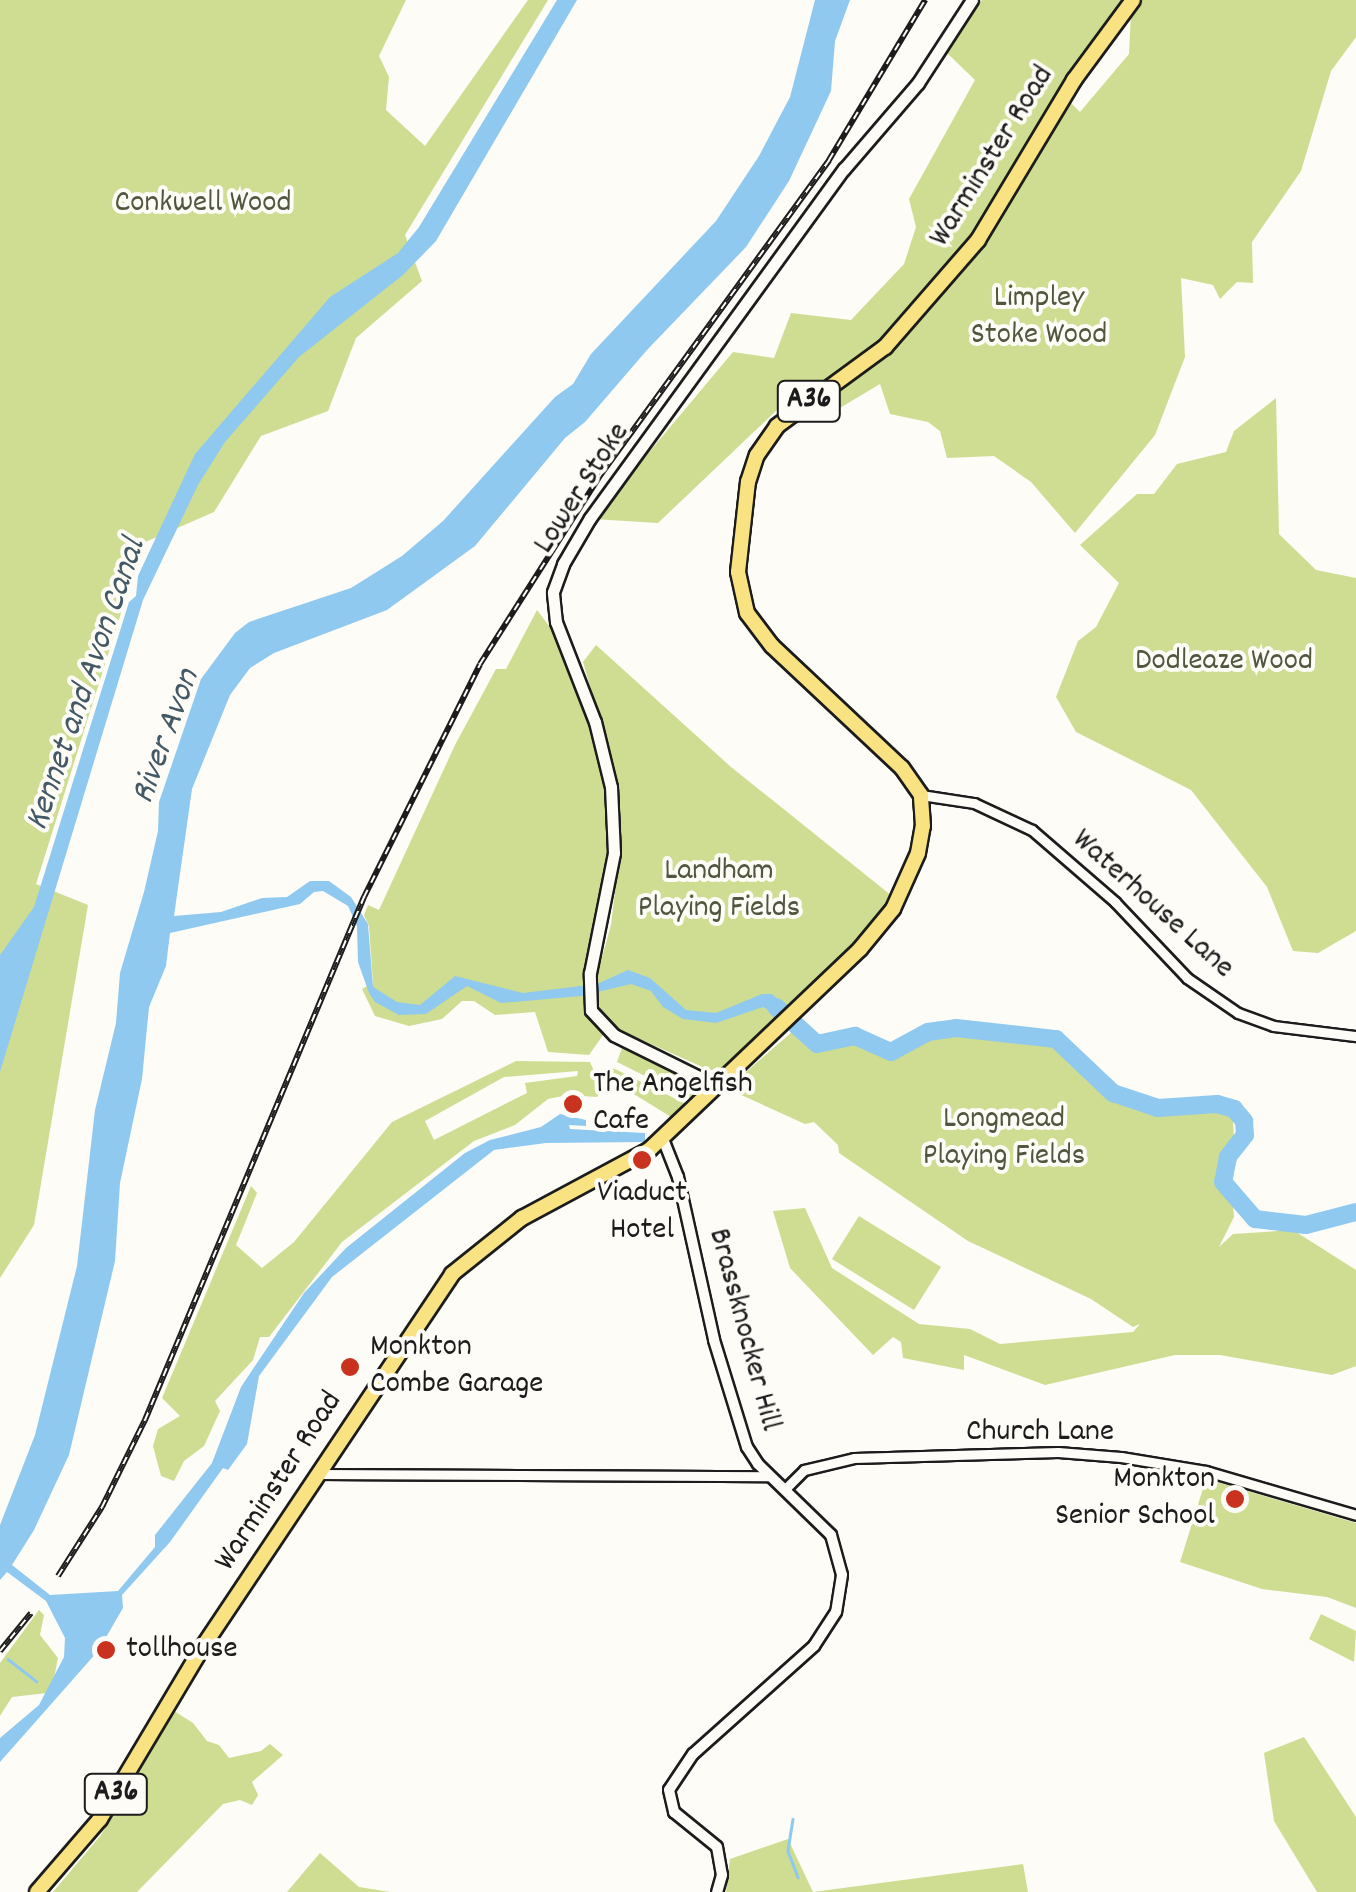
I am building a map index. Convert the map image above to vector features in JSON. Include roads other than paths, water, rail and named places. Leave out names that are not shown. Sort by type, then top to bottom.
[{"type":"highway","name":"Warminster Road","points":[[37,1892],[91,1832],[200,1651],[401,1346],[462,1264],[522,1218],[665,1145],[717,1086],[876,932],[911,875],[923,826],[920,795],[902,768],[772,646],[747,613],[738,572],[748,482],[757,455],[777,426],[885,346],[978,240],[1074,80],[1133,0]]},
{"type":"main road","name":"Lower Stoke","points":[[717,1086],[599,1023],[589,1000],[589,983],[611,883],[614,818],[604,748],[556,622],[553,592],[590,518],[844,169],[909,94],[972,0]]},
{"type":"street","name":"Waterhouse Lane","points":[[920,795],[974,803],[1032,830],[1115,902],[1187,978],[1238,1013],[1274,1026],[1356,1036]]},
{"type":"street","name":"Brassknocker Hill","points":[[665,1145],[678,1178],[714,1340],[747,1447],[769,1476],[786,1488],[830,1534],[838,1552],[840,1595],[836,1612],[814,1646],[693,1754],[669,1790],[674,1812],[716,1847],[722,1875],[717,1892]]},
{"type":"street","name":"Church Lane","points":[[786,1488],[804,1470],[854,1458],[1058,1452],[1121,1456],[1206,1472],[1356,1515]]},
{"type":"street","points":[[319,1474],[769,1476]]},
{"type":"water","points":[[557,0],[577,0],[436,241],[403,275],[299,357],[225,442],[198,485],[143,600],[0,1072],[0,955],[34,907],[129,602],[136,596],[138,576],[195,454],[330,297],[398,253],[419,227]]},
{"type":"water","points":[[815,0],[850,0],[835,41],[831,91],[789,181],[746,247],[647,350],[585,422],[565,438],[475,546],[387,610],[274,653],[250,668],[230,695],[192,789],[174,916],[221,912],[262,898],[287,897],[310,881],[329,881],[351,897],[368,924],[373,987],[397,1002],[420,1005],[455,976],[523,993],[597,984],[628,970],[650,978],[686,1010],[716,1013],[762,994],[772,994],[793,1013],[785,1020],[763,1007],[716,1023],[683,1019],[663,1007],[651,991],[631,984],[581,996],[501,1003],[467,986],[426,1014],[399,1015],[375,1002],[369,993],[358,962],[357,926],[348,906],[323,891],[314,892],[300,904],[170,933],[166,966],[149,1007],[142,1079],[120,1183],[115,1261],[69,1455],[34,1530],[12,1565],[50,1595],[118,1591],[155,1547],[155,1535],[212,1463],[241,1387],[304,1293],[346,1248],[465,1153],[490,1140],[541,1127],[560,1114],[586,1120],[586,1126],[569,1125],[570,1129],[645,1133],[645,1142],[546,1143],[494,1150],[332,1277],[259,1376],[247,1444],[228,1470],[223,1468],[170,1542],[122,1595],[123,1608],[98,1651],[0,1762],[0,1738],[39,1705],[64,1657],[65,1638],[46,1601],[7,1572],[0,1580],[0,1525],[35,1435],[77,1266],[95,1110],[116,1023],[120,973],[158,831],[159,802],[201,679],[235,633],[249,622],[351,588],[402,556],[443,521],[555,397],[573,384],[591,354],[716,221],[759,156],[790,97]]},
{"type":"waterway","points":[[776,1007],[817,1044],[855,1036],[891,1052],[928,1032],[956,1028],[1056,1039],[1113,1093],[1158,1108],[1217,1104],[1234,1109],[1244,1121],[1245,1135],[1228,1157],[1223,1182],[1255,1219],[1306,1225],[1356,1212]]},
{"type":"waterway","points":[[8,1659],[36,1681]]},
{"type":"waterway","points":[[793,1819],[788,1851],[798,1877]]},
{"type":"railway","points":[[58,1576],[102,1507],[145,1420],[364,897],[480,664],[599,477],[829,160],[925,0]]},
{"type":"railway","points":[[0,1651],[31,1613]]},
{"type":"place","name":"The Angelfish Cafe","points":[[573,1104]]},
{"type":"place","name":"Viaduct Hotel","points":[[642,1160]]},
{"type":"place","name":"Monkton Combe Garage","points":[[350,1367]]},
{"type":"place","name":"Monkton Senior School","points":[[1235,1499]]},
{"type":"place","name":"tollhouse","points":[[106,1650]]},
{"type":"park label","name":"Conkwell Wood","points":[[203,204]]},
{"type":"park label","name":"Limpley Stoke Wood","points":[[1039,318]]},
{"type":"park label","name":"Dodleaze Wood","points":[[1224,662]]},
{"type":"park label","name":"Landham Playing Fields","points":[[719,892]]},
{"type":"park label","name":"Longmead Playing Fields","points":[[1004,1140]]},
{"type":"water label","name":"Kennet and Avon Canal","points":[[87,685]]},
{"type":"water label","name":"River Avon","points":[[167,737]]}]
